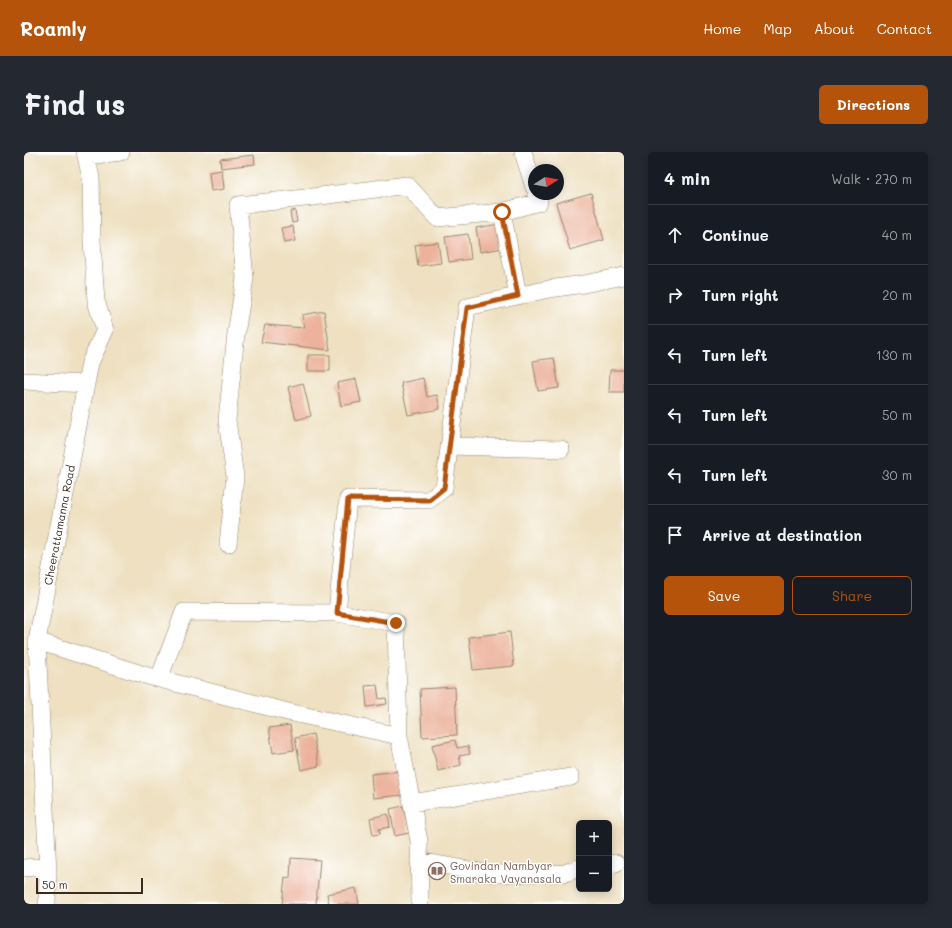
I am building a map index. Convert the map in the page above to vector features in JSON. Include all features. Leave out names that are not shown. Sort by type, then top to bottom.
[{"type":"street","points":[[86,154],[121,152]]},
{"type":"street","points":[[523,152],[528,168]]},
{"type":"street","name":"Cheerattamanna Road","points":[[47,904],[48,873],[37,641],[90,363],[105,330],[96,301],[92,241],[91,178],[86,154]]},
{"type":"street","points":[[228,544],[235,477],[227,420],[236,334],[245,278],[238,205],[305,198],[407,184],[437,218],[502,212],[539,202],[538,200]]},
{"type":"street","points":[[502,212],[518,296]]},
{"type":"street","points":[[337,613],[348,499],[429,500],[444,488],[467,308],[549,289],[624,276]]},
{"type":"street","points":[[24,381],[86,384]]},
{"type":"street","points":[[449,446],[560,449]]},
{"type":"street","points":[[159,679],[184,612],[337,613],[396,623],[399,736],[419,841],[420,904]]},
{"type":"street","points":[[37,641],[159,679],[288,712],[399,736]]},
{"type":"street","points":[[412,803],[571,777]]},
{"type":"street","points":[[419,861],[494,874],[565,873],[576,869]]},
{"type":"street","points":[[24,868],[35,868],[48,873]]},
{"type":"building","points":[[254,155],[255,164],[221,168],[220,159]]},
{"type":"building","points":[[222,170],[224,189],[211,191],[209,172]]},
{"type":"building","points":[[591,193],[604,240],[570,250],[556,203]]},
{"type":"building","points":[[295,210],[297,222],[292,223],[290,212]]},
{"type":"building","points":[[499,224],[503,248],[480,252],[476,228]]},
{"type":"building","points":[[293,226],[295,241],[284,243],[281,228]]},
{"type":"building","points":[[468,234],[471,259],[449,262],[445,237]]},
{"type":"building","points":[[438,242],[441,263],[418,266],[415,245]]},
{"type":"building","points":[[324,311],[330,350],[261,342],[265,325],[305,328],[302,315]]},
{"type":"building","points":[[308,355],[330,355],[330,371],[308,371]]},
{"type":"building","points":[[554,358],[559,388],[538,391],[533,361]]},
{"type":"building","points":[[610,370],[624,370],[624,392],[609,392]]},
{"type":"building","points":[[423,378],[427,397],[437,395],[440,409],[408,415],[401,383]]},
{"type":"building","points":[[356,379],[361,402],[341,406],[337,383]]},
{"type":"building","points":[[303,383],[311,416],[296,420],[288,387]]},
{"type":"building","points":[[510,632],[514,666],[473,670],[469,637]]},
{"type":"building","points":[[377,685],[379,699],[386,698],[387,704],[367,707],[365,686]]},
{"type":"building","points":[[455,687],[457,735],[422,737],[420,689]]},
{"type":"building","points":[[290,725],[294,750],[273,753],[269,728]]},
{"type":"building","points":[[313,734],[319,766],[301,770],[295,738]]},
{"type":"building","points":[[455,740],[457,748],[468,746],[470,754],[459,756],[461,765],[438,771],[432,745]]},
{"type":"building","points":[[401,771],[403,795],[373,798],[371,774]]},
{"type":"building","points":[[403,806],[409,833],[395,836],[390,809]]},
{"type":"building","points":[[388,814],[390,827],[379,829],[380,834],[373,835],[370,818]]},
{"type":"building","points":[[291,858],[320,860],[316,904],[282,904],[285,877],[290,878]]},
{"type":"building","points":[[356,888],[359,904],[329,904],[327,894]]},
{"type":"place","name":"Govindan Nambyar Smaraka Vayanasala","points":[[437,871]]},
{"type":"route","points":[[396,623],[337,613],[348,499],[429,500],[444,488],[467,308],[518,296],[502,212]]}]
